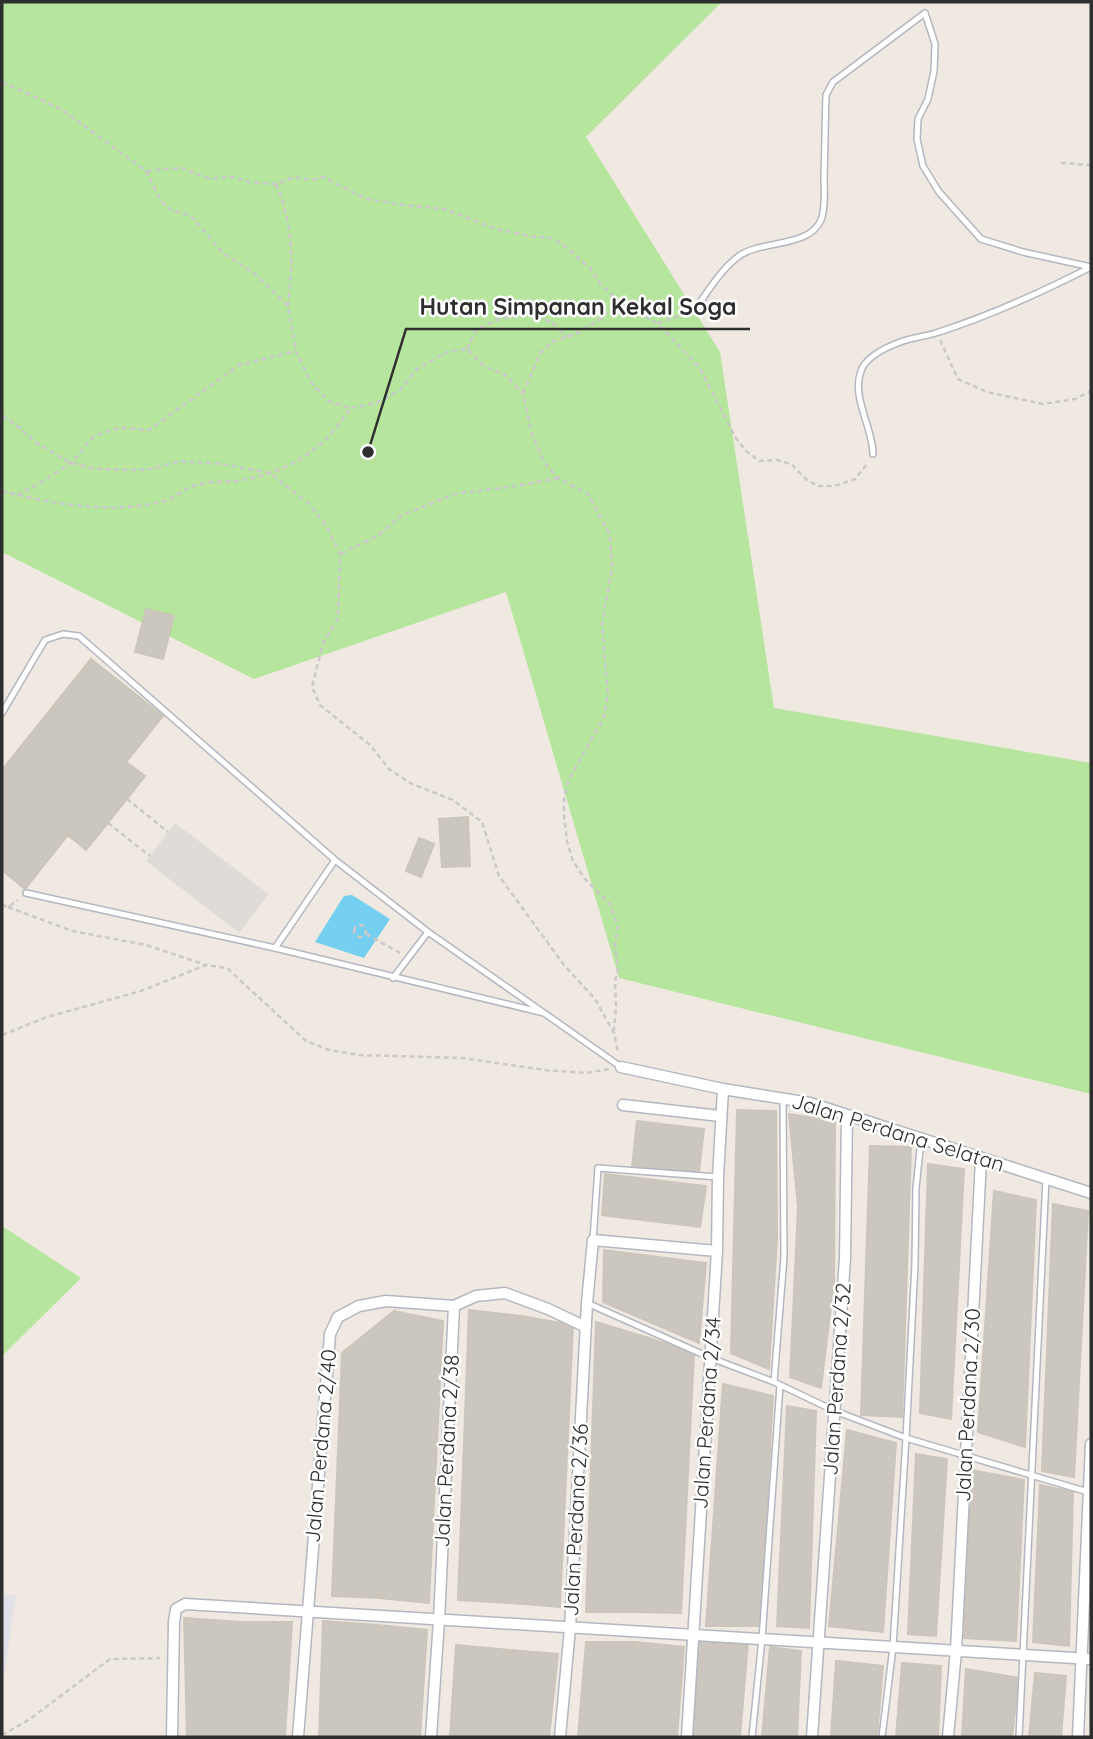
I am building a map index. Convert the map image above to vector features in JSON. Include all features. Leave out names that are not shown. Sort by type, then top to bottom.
[{"type":"street","name":"Jalan Perdana Selatan","points":[[621,1067],[723,1089],[783,1097],[1091,1193]]},
{"type":"street","name":"Jalan Perdana 2/34","points":[[687,1737],[718,1251],[718,1177],[723,1089]]},
{"type":"street","points":[[624,1105],[720,1116]]},
{"type":"street","name":"Jalan Perdana 2/32","points":[[812,1737],[815,1661],[845,1258],[847,1115]]},
{"type":"street","name":"Jalan Perdana 2/30","points":[[948,1737],[956,1651],[981,1158]]},
{"type":"street","points":[[593,1240],[718,1251]]},
{"type":"street","name":"Jalan Perdana 2/36","points":[[560,1737],[570,1628],[587,1303],[593,1240]]},
{"type":"street","points":[[454,1306],[476,1296],[505,1293],[586,1327]]},
{"type":"street","name":"Jalan Perdana 2/40","points":[[298,1737],[330,1334],[338,1317],[359,1306],[386,1301],[454,1306]]},
{"type":"street","name":"Jalan Perdana 2/38","points":[[431,1737],[454,1306]]},
{"type":"street","points":[[1078,1737],[1087,1659],[1091,1444]]},
{"type":"street","points":[[172,1737],[174,1622],[176,1609],[185,1604],[1087,1659]]},
{"type":"lane","points":[[701,301],[719,276],[740,255],[761,246],[786,243],[809,233],[820,222],[824,203],[826,95],[833,82],[925,13],[935,44],[934,71],[928,99],[918,120],[917,139],[923,166],[939,192],[981,239],[1036,256],[1091,267]]},
{"type":"lane","points":[[873,454],[873,439],[863,411],[859,388],[860,370],[871,357],[902,341],[937,333],[1023,302],[1091,267]]},
{"type":"lane","points":[[2,713],[45,640],[63,634],[79,636],[335,860],[428,932],[621,1067]]},
{"type":"lane","points":[[275,948],[335,860]]},
{"type":"lane","points":[[26,893],[275,948],[544,1013]]},
{"type":"lane","points":[[393,978],[428,932]]},
{"type":"lane","points":[[752,1737],[762,1639],[784,1257],[783,1097]]},
{"type":"lane","points":[[882,1737],[892,1647],[906,1438],[916,1188],[921,1139]]},
{"type":"lane","points":[[593,1240],[598,1168],[718,1177]]},
{"type":"lane","points":[[1019,1737],[1046,1179]]},
{"type":"lane","points":[[587,1303],[711,1358],[777,1383],[835,1411],[906,1438],[1090,1493]]},
{"type":"path","points":[[2,82],[61,109],[146,171],[161,201],[171,210],[191,216],[223,253],[254,273],[288,306]]},
{"type":"path","points":[[1061,163],[1091,166]]},
{"type":"path","points":[[146,171],[182,168],[211,179],[233,177],[250,182],[276,184],[294,177],[311,180],[323,177],[366,199],[444,208],[497,229],[551,238],[590,268],[601,285],[618,301],[657,323],[699,368],[735,437],[746,451],[759,461],[777,460],[791,464],[807,480],[818,486],[834,486],[855,479],[873,454]]},
{"type":"path","points":[[276,184],[286,208],[291,236],[292,263],[288,306],[296,351],[310,381],[328,401],[350,408],[376,403],[400,390],[417,369],[449,351],[467,349]]},
{"type":"path","points":[[523,393],[541,352],[554,341],[602,318],[618,301]]},
{"type":"path","points":[[657,323],[687,313],[701,301]]},
{"type":"path","points":[[467,349],[476,330],[501,318],[531,315],[552,322],[566,337]]},
{"type":"path","points":[[937,333],[958,379],[987,392],[1043,404],[1075,399],[1091,391]]},
{"type":"path","points":[[2,905],[72,931],[146,945],[205,965],[227,968],[306,1041],[329,1050],[359,1055],[463,1058],[544,1070],[586,1073],[621,1067],[614,1033],[615,981],[618,969],[615,942],[618,927],[610,904],[585,879],[573,861],[564,816],[564,799],[569,779],[603,719],[608,695],[603,624],[611,568],[610,536],[588,494],[558,478],[544,462],[531,431],[523,393],[504,374],[485,367],[467,349]]},
{"type":"path","points":[[17,495],[71,463],[94,436],[119,428],[149,430],[239,365],[296,351]]},
{"type":"path","points":[[2,491],[74,505],[127,508],[164,502],[197,484],[238,481],[270,473],[315,451],[337,429],[350,408]]},
{"type":"path","points":[[2,416],[35,442],[71,463],[97,469],[137,470],[180,461],[222,464],[270,473],[309,504],[326,525],[340,554],[338,619],[323,643],[312,687],[320,705],[370,746],[390,770],[412,784],[453,800],[482,822],[499,876],[564,965],[595,999],[614,1033]]},
{"type":"path","points":[[340,554],[379,535],[402,515],[455,494],[558,478]]},
{"type":"path","points":[[127,799],[168,832]]},
{"type":"path","points":[[107,822],[150,856]]},
{"type":"path","points":[[8,907],[26,893]]},
{"type":"path","points":[[366,934],[408,958]]},
{"type":"path","points":[[2,1035],[47,1017],[141,991],[205,965]]},
{"type":"path","points":[[2,1735],[30,1719],[110,1660],[174,1657]]},
{"type":"shaded area","points":[[175,823],[269,894],[239,933],[146,861]]},
{"type":"shaded area","points":[[2,1593],[16,1596],[2,1689]]},
{"type":"green space","points":[[2,2],[722,2],[586,137],[720,352],[774,708],[1091,763],[1091,1094],[619,978],[506,592],[254,679],[2,552]]},
{"type":"green space","points":[[2,1226],[81,1278],[2,1356]]},
{"type":"water","points":[[352,895],[390,919],[364,958],[315,942],[344,896]]},
{"type":"building","points":[[146,609],[174,616],[163,659],[135,652]]},
{"type":"building","points":[[91,659],[163,716],[126,762],[145,776],[127,799],[86,850],[68,835],[25,889],[2,870],[2,770]]},
{"type":"building","points":[[468,817],[470,866],[442,867],[439,819]]},
{"type":"building","points":[[419,838],[434,844],[421,877],[406,871]]},
{"type":"building","points":[[737,1110],[776,1111],[777,1238],[769,1369],[731,1353]]},
{"type":"building","points":[[789,1114],[835,1121],[834,1281],[821,1388],[790,1377],[798,1207]]},
{"type":"building","points":[[637,1121],[704,1129],[699,1172],[632,1168]]},
{"type":"building","points":[[870,1146],[911,1147],[902,1417],[861,1415]]},
{"type":"building","points":[[928,1164],[964,1169],[951,1419],[920,1413]]},
{"type":"building","points":[[605,1174],[706,1186],[700,1227],[602,1215]]},
{"type":"building","points":[[994,1191],[1036,1200],[1025,1447],[978,1432]]},
{"type":"building","points":[[1053,1204],[1088,1211],[1074,1477],[1042,1471]]},
{"type":"building","points":[[604,1250],[706,1263],[699,1343],[603,1302]]},
{"type":"building","points":[[469,1310],[521,1316],[511,1603],[458,1600]]},
{"type":"building","points":[[394,1311],[443,1321],[429,1603],[380,1598]]},
{"type":"building","points":[[394,1311],[380,1598],[332,1596],[342,1353]]},
{"type":"building","points":[[521,1316],[573,1325],[560,1607],[511,1603]]},
{"type":"building","points":[[596,1322],[649,1338],[635,1612],[586,1612]]},
{"type":"building","points":[[649,1338],[694,1353],[681,1613],[635,1612]]},
{"type":"building","points":[[723,1384],[773,1396],[760,1626],[706,1626]]},
{"type":"building","points":[[787,1406],[816,1411],[809,1628],[777,1626]]},
{"type":"building","points":[[847,1430],[896,1443],[883,1632],[829,1626]]},
{"type":"building","points":[[916,1454],[947,1459],[936,1636],[908,1634]]},
{"type":"building","points":[[972,1470],[1024,1480],[1016,1641],[964,1638]]},
{"type":"building","points":[[1040,1485],[1073,1492],[1069,1646],[1033,1642]]},
{"type":"building","points":[[184,1618],[240,1622],[237,1737],[187,1737]]},
{"type":"building","points":[[323,1621],[378,1625],[371,1737],[319,1737]]},
{"type":"building","points":[[240,1622],[292,1622],[285,1737],[237,1737]]},
{"type":"building","points":[[378,1625],[427,1630],[420,1737],[371,1737]]},
{"type":"building","points":[[586,1642],[634,1642],[627,1737],[578,1737]]},
{"type":"building","points":[[634,1642],[684,1647],[677,1737],[627,1737]]},
{"type":"building","points":[[699,1642],[748,1643],[740,1737],[692,1737]]},
{"type":"building","points":[[456,1645],[509,1650],[502,1737],[450,1737]]},
{"type":"building","points":[[770,1647],[801,1651],[797,1737],[762,1737]]},
{"type":"building","points":[[509,1650],[558,1654],[549,1737],[502,1737]]},
{"type":"building","points":[[836,1661],[883,1666],[877,1737],[831,1737]]},
{"type":"building","points":[[902,1663],[941,1666],[938,1737],[896,1737]]},
{"type":"building","points":[[966,1669],[1019,1678],[1012,1737],[962,1737]]},
{"type":"building","points":[[1035,1673],[1066,1676],[1061,1737],[1029,1737]]},
{"type":"place","name":"Hutan Simpanan Kekal Soga","points":[[368,452]]}]
